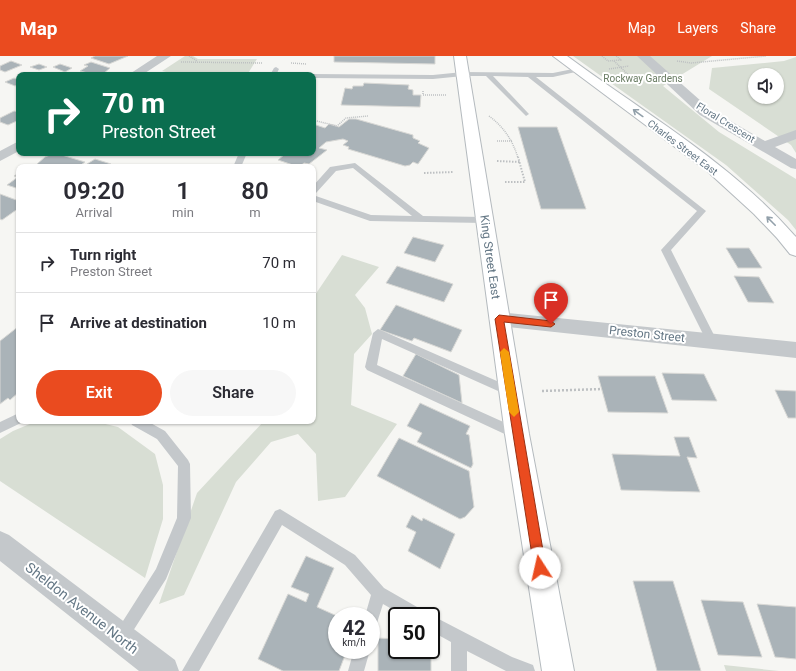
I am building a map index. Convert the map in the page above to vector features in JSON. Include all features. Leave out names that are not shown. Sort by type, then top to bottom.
[{"type":"main road","name":"King Street East","points":[[460,56],[517,434],[558,671]]},
{"type":"main road","name":"Charles Street East","points":[[559,56],[694,153],[739,188],[787,238],[796,250]]},
{"type":"street","points":[[139,72],[165,56]]},
{"type":"street","name":"Floral Crescent","points":[[643,56],[705,112],[796,165]]},
{"type":"street","points":[[764,146],[796,134]]},
{"type":"street","points":[[0,157],[16,147]]},
{"type":"street","name":"Preston Street","points":[[499,319],[796,350]]},
{"type":"street","name":"Sheldon Avenue North","points":[[0,544],[164,671]]},
{"type":"lane","points":[[316,76],[433,77],[463,74],[553,75],[578,70]]},
{"type":"lane","points":[[488,75],[526,114]]},
{"type":"lane","points":[[530,75],[702,211],[666,250],[712,341]]},
{"type":"lane","points":[[316,188],[333,169],[355,165],[420,218]]},
{"type":"lane","points":[[316,199],[370,218],[484,220]]},
{"type":"lane","points":[[511,392],[378,333],[371,367],[517,434]]},
{"type":"lane","points":[[0,428],[16,420]]},
{"type":"lane","points":[[121,638],[161,574],[184,518],[184,464],[161,435],[141,424]]},
{"type":"lane","points":[[190,671],[280,516],[350,560],[379,593],[404,607]]},
{"type":"lane","points":[[375,607],[379,593]]},
{"type":"lane","points":[[440,627],[508,664],[527,671]]},
{"type":"lane","points":[[459,638],[459,671]]},
{"type":"lane","points":[[356,671],[359,659]]},
{"type":"path","points":[[179,62],[198,61],[189,56]]},
{"type":"path","points":[[602,56],[608,62],[621,60],[616,56]]},
{"type":"path","points":[[691,63],[766,56]]},
{"type":"path","points":[[614,61],[636,82]]},
{"type":"path","points":[[486,114],[499,122],[513,141],[525,182],[505,182]]},
{"type":"path","points":[[316,121],[337,126],[346,118],[368,116]]},
{"type":"path","points":[[497,141],[513,141]]},
{"type":"path","points":[[497,161],[520,162]]},
{"type":"path","points":[[424,172],[454,172]]},
{"type":"path","points":[[542,390],[602,389]]},
{"type":"green space","points":[[185,56],[193,56],[198,59],[257,59],[249,72],[162,71]]},
{"type":"green space","name":"Rockway Gardens","points":[[573,56],[712,56],[663,86],[719,132],[796,179],[796,230],[788,220],[726,165]]},
{"type":"green space","points":[[796,57],[796,153],[791,145],[709,89],[712,68],[784,61]]},
{"type":"green space","points":[[342,255],[379,267],[355,295],[365,308],[372,334],[354,354],[351,405],[397,424],[345,497],[318,501],[316,454],[298,434],[271,442],[236,482],[184,595],[159,604],[197,493],[261,424],[316,424],[316,294]]},
{"type":"green space","points":[[30,424],[106,424],[118,427],[155,454],[163,485],[163,519],[145,578],[0,481],[0,439],[13,431]]},
{"type":"green space","points":[[724,665],[779,671],[726,671]]},
{"type":"building","points":[[95,56],[128,56],[109,64],[91,58]]},
{"type":"building","points":[[334,56],[435,56],[435,64],[334,62]]},
{"type":"building","points":[[11,61],[22,65],[5,72],[0,70],[0,66]]},
{"type":"building","points":[[91,62],[110,68],[105,72],[80,71],[88,66],[84,65]]},
{"type":"building","points":[[39,64],[47,67],[39,70],[30,67]]},
{"type":"building","points":[[60,64],[72,68],[65,72],[53,67]]},
{"type":"building","points":[[14,78],[16,79],[16,86],[15,86],[5,82]]},
{"type":"building","points":[[364,83],[409,85],[408,89],[413,90],[413,95],[421,95],[420,107],[341,105],[345,88],[352,89],[353,86],[363,86]]},
{"type":"building","points":[[16,111],[16,121],[8,125],[0,122],[0,118]]},
{"type":"building","points":[[349,119],[356,119],[413,135],[413,138],[420,141],[418,143],[429,148],[418,164],[413,162],[410,165],[405,166],[348,149],[349,147],[343,145],[348,141],[343,139],[326,142],[319,148],[327,150],[309,164],[290,164],[278,160],[283,156],[316,156],[316,125],[325,128],[329,124],[339,127]]},
{"type":"building","points":[[518,127],[557,127],[586,209],[541,209]]},
{"type":"building","points":[[65,156],[85,162],[82,164],[37,164],[45,157]]},
{"type":"building","points":[[95,159],[111,164],[87,164]]},
{"type":"building","points":[[16,178],[16,188],[7,185]]},
{"type":"building","points":[[0,194],[16,200],[16,210],[2,220],[0,219]]},
{"type":"building","points":[[413,237],[444,245],[435,262],[404,253]]},
{"type":"building","points":[[726,248],[749,248],[762,268],[738,268]]},
{"type":"building","points":[[397,266],[453,284],[444,302],[386,283]]},
{"type":"building","points":[[734,276],[759,277],[774,303],[748,302]]},
{"type":"building","points":[[396,305],[462,330],[451,352],[414,338],[412,341],[380,330]]},
{"type":"building","points":[[16,328],[16,395],[10,400],[8,398],[0,404],[0,341]]},
{"type":"building","points":[[416,354],[459,375],[462,403],[403,376]]},
{"type":"building","points":[[662,373],[704,374],[717,401],[672,400]]},
{"type":"building","points":[[598,376],[655,376],[668,413],[608,412]]},
{"type":"building","points":[[775,390],[796,391],[796,418],[788,418]]},
{"type":"building","points":[[420,403],[470,426],[466,434],[469,435],[473,464],[471,468],[417,442],[422,433],[407,426]]},
{"type":"building","points":[[674,437],[689,437],[697,458],[687,457],[700,492],[621,490],[612,454],[680,456]]},
{"type":"building","points":[[399,438],[469,471],[474,507],[465,517],[460,519],[377,476]]},
{"type":"building","points":[[412,515],[422,521],[423,518],[455,534],[440,569],[408,551],[416,532],[406,527]]},
{"type":"building","points":[[306,556],[334,568],[317,607],[328,612],[328,659],[344,659],[339,671],[283,671],[258,659],[288,594],[306,602],[309,594],[291,587]]},
{"type":"building","points":[[633,581],[673,581],[701,671],[657,671]]},
{"type":"building","points":[[701,600],[743,602],[762,657],[718,655]]},
{"type":"building","points":[[757,604],[796,607],[796,659],[775,657]]},
{"type":"building","points":[[380,638],[388,639],[388,659],[431,659],[431,671],[378,671],[378,659],[380,659]]},
{"type":"slow traffic","points":[[504,352],[514,412]]},
{"type":"route","points":[[540,568],[499,319],[551,324]]}]
